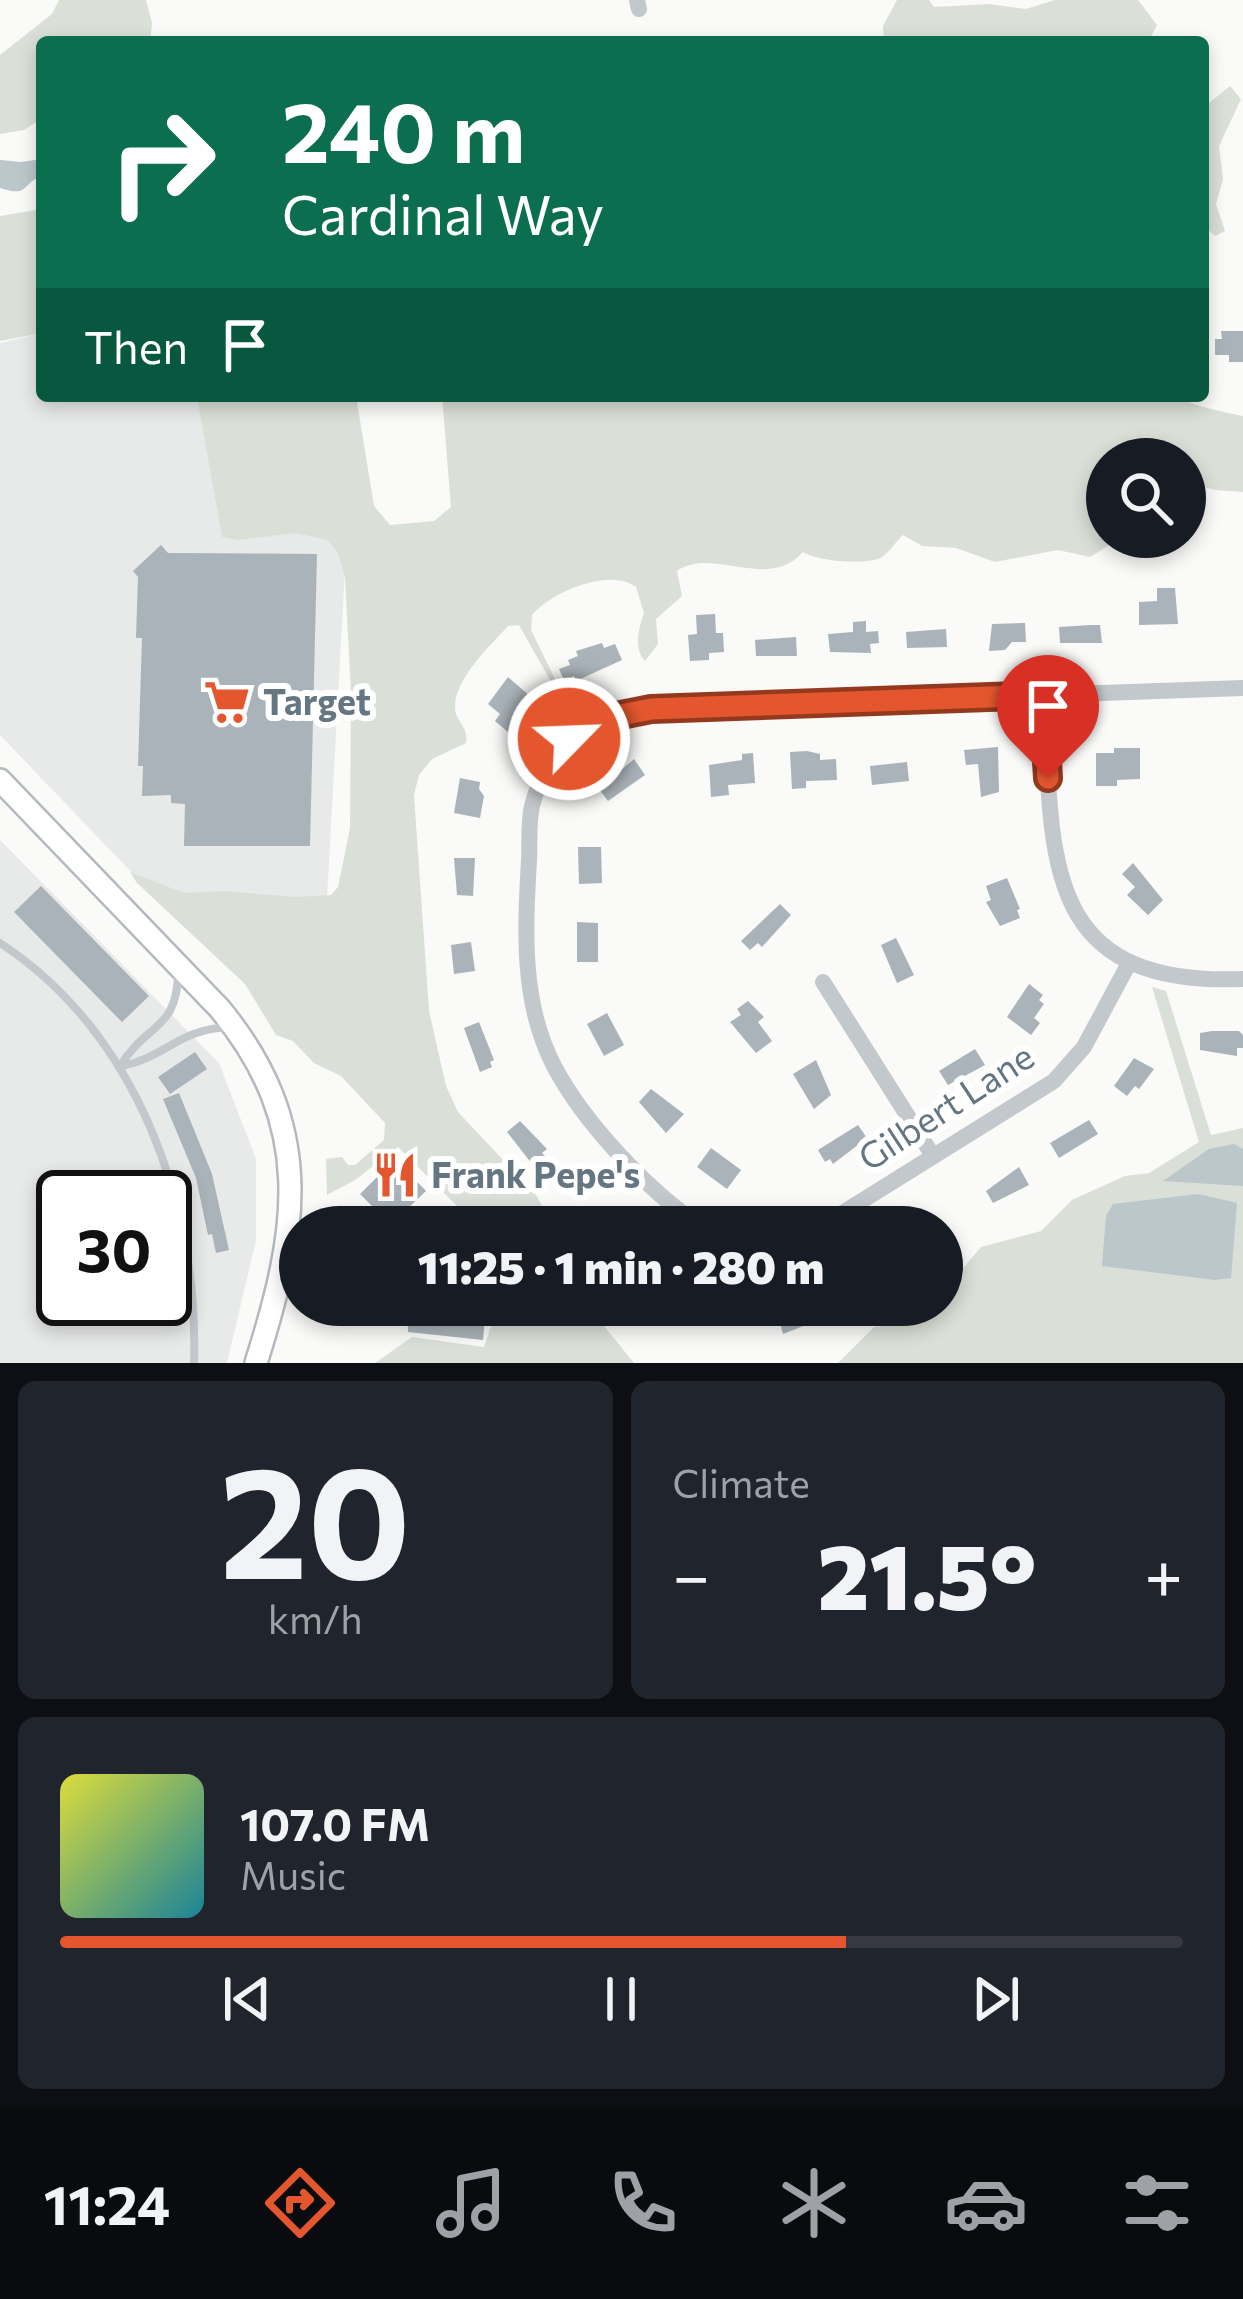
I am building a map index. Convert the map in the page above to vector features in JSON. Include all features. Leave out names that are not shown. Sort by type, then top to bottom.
[{"type":"street","points":[[673,1206],[579,1106],[554,1065],[530,992],[526,915],[532,808],[544,774],[569,739],[606,718],[651,709],[1243,688]]},
{"type":"street","points":[[1043,695],[1054,860],[1080,917],[1128,965],[1202,981],[1243,980]]},
{"type":"street","points":[[0,780],[234,1027],[270,1092],[285,1144],[291,1191],[285,1265],[256,1363]]},
{"type":"street","name":"Gilbert Lane","points":[[853,1206],[1054,1082],[1084,1047],[1128,965]]},
{"type":"street","points":[[823,982],[933,1156]]},
{"type":"lane","points":[[0,944],[28,963],[81,1015],[120,1066],[148,1125],[175,1201],[196,1312],[194,1363]]},
{"type":"lane","points":[[120,1066],[136,1042],[174,1008],[178,965]]},
{"type":"lane","points":[[120,1066],[145,1061],[182,1036],[205,1028],[234,1027]]},
{"type":"shaded area","points":[[59,0],[146,0],[151,36],[36,36],[36,122],[24,130],[0,134],[0,55],[52,14]]},
{"type":"shaded area","points":[[897,0],[929,0],[934,7],[989,4],[1026,9],[1055,0],[1138,0],[1157,25],[1151,36],[884,36],[883,26]]},
{"type":"shaded area","points":[[1230,86],[1241,99],[1219,146],[1223,179],[1216,204],[1225,231],[1215,236],[1209,230],[1209,103]]},
{"type":"shaded area","points":[[0,160],[36,160],[36,179],[16,191],[0,188]]},
{"type":"shaded area","points":[[36,210],[36,334],[0,341],[0,216]]},
{"type":"shaded area","points":[[36,334],[36,402],[208,402],[347,532],[327,899],[180,923],[0,735],[0,343]]},
{"type":"shaded area","points":[[198,402],[357,402],[374,506],[390,525],[434,521],[451,507],[442,402],[1190,402],[1243,416],[1243,492],[1206,488],[1206,438],[1086,438],[1086,556],[1058,550],[995,562],[956,548],[922,546],[903,535],[882,557],[865,561],[830,560],[803,552],[773,568],[691,565],[677,571],[682,596],[656,619],[658,644],[645,661],[638,644],[644,613],[636,587],[597,581],[566,591],[532,615],[531,630],[556,681],[554,687],[519,625],[508,626],[475,663],[457,696],[456,712],[466,743],[432,759],[419,775],[414,795],[429,1011],[446,1086],[458,1112],[542,1206],[457,1206],[398,1147],[327,1195],[326,1159],[342,1157],[348,1165],[355,1165],[384,1140],[385,1123],[341,1076],[314,1063],[293,1041],[276,1035],[245,984],[130,872],[184,893],[296,897],[331,895],[338,887],[350,828],[351,694],[345,577],[338,553],[328,540],[296,533],[238,540],[222,537]]},
{"type":"shaded area","points":[[0,840],[219,1063],[256,1159],[256,1240],[227,1363],[0,1363]]},
{"type":"shaded area","points":[[1152,987],[1166,991],[1211,1135],[1243,1128],[1243,1363],[838,1363],[874,1327],[963,1326],[963,1268],[981,1247],[1041,1231],[1072,1200],[1125,1176],[1149,1173],[1199,1142]]},
{"type":"shaded area","points":[[1234,1144],[1243,1149],[1243,1186],[1163,1181],[1209,1149]]},
{"type":"shaded area","points":[[1198,1194],[1237,1203],[1231,1278],[1102,1266],[1106,1216],[1113,1204]]},
{"type":"shaded area","points":[[491,1326],[604,1326],[634,1363],[375,1363],[412,1337],[484,1347]]},
{"type":"building","points":[[1221,331],[1243,331],[1243,362],[1215,355],[1215,339],[1222,339]]},
{"type":"building","name":"Target","points":[[161,545],[168,553],[317,554],[310,846],[184,846],[185,804],[171,803],[171,795],[142,796],[143,766],[138,766],[142,638],[136,638],[138,577],[133,571]]},
{"type":"building","points":[[1157,588],[1175,588],[1178,624],[1139,625],[1139,602],[1157,601]]},
{"type":"building","points":[[715,614],[724,652],[709,653],[709,660],[690,661],[688,635],[697,634],[696,615]]},
{"type":"building","points":[[866,621],[866,632],[878,631],[879,643],[870,644],[871,653],[830,652],[828,634],[853,632],[853,622]]},
{"type":"building","points":[[1025,623],[1026,642],[989,651],[992,624]]},
{"type":"building","points":[[1100,625],[1102,643],[1060,643],[1059,627]]},
{"type":"building","points":[[946,629],[947,647],[907,648],[906,632]]},
{"type":"building","points":[[796,637],[797,656],[756,656],[755,640]]},
{"type":"building","points":[[602,643],[604,648],[615,644],[622,660],[576,681],[574,676],[564,680],[559,669],[570,665],[568,660],[578,656],[576,651]]},
{"type":"building","points":[[508,677],[531,697],[526,703],[531,707],[509,733],[495,721],[500,714],[488,704]]},
{"type":"building","points":[[998,747],[999,792],[981,797],[978,764],[966,765],[964,750]]},
{"type":"building","points":[[1114,748],[1140,748],[1140,779],[1096,786],[1096,753],[1114,753]]},
{"type":"building","points":[[790,752],[820,754],[820,760],[836,759],[837,780],[806,781],[806,788],[792,789]]},
{"type":"building","points":[[753,753],[755,783],[728,785],[729,795],[711,797],[709,765],[742,760],[742,754]]},
{"type":"building","points":[[634,759],[645,775],[608,801],[599,789]]},
{"type":"building","points":[[907,762],[909,781],[872,785],[870,766]]},
{"type":"building","points":[[460,778],[480,782],[484,796],[480,818],[454,813]]},
{"type":"building","points":[[578,847],[601,847],[602,883],[579,884]]},
{"type":"building","points":[[454,858],[475,858],[473,896],[457,895]]},
{"type":"building","points":[[1133,863],[1163,900],[1148,915],[1127,895],[1135,887],[1122,874]]},
{"type":"building","points":[[1007,878],[1020,918],[1000,926],[986,902],[991,900],[986,886]]},
{"type":"building","points":[[41,886],[149,996],[122,1022],[14,912]]},
{"type":"building","points":[[780,904],[791,915],[762,947],[758,943],[750,950],[741,941]]},
{"type":"building","points":[[577,922],[598,923],[598,962],[577,962]]},
{"type":"building","points":[[896,938],[914,975],[897,983],[881,945]]},
{"type":"building","points":[[471,942],[475,971],[454,974],[451,945]]},
{"type":"building","points":[[1029,984],[1043,995],[1039,1000],[1044,1004],[1034,1018],[1040,1023],[1031,1035],[1007,1017]]},
{"type":"building","points":[[748,1001],[764,1017],[758,1022],[772,1041],[756,1053],[730,1022],[741,1015],[737,1009]]},
{"type":"building","points":[[607,1013],[624,1045],[604,1056],[587,1024]]},
{"type":"building","points":[[479,1022],[494,1060],[492,1067],[480,1072],[464,1028]]},
{"type":"building","points":[[1200,1033],[1243,1035],[1237,1056],[1200,1050]]},
{"type":"building","points":[[975,1049],[985,1065],[948,1085],[939,1071]]},
{"type":"building","points":[[195,1052],[207,1069],[170,1094],[158,1077]]},
{"type":"building","points":[[1134,1058],[1154,1069],[1127,1096],[1114,1086]]},
{"type":"building","points":[[816,1060],[831,1095],[814,1109],[793,1074]]},
{"type":"building","points":[[651,1089],[684,1114],[666,1133],[639,1102]]},
{"type":"building","points":[[179,1093],[212,1174],[229,1250],[216,1253],[212,1234],[208,1235],[196,1178],[163,1099]]},
{"type":"building","points":[[1089,1120],[1098,1134],[1059,1158],[1050,1143]]},
{"type":"building","points":[[520,1121],[547,1149],[542,1153],[548,1159],[536,1169],[507,1132]]},
{"type":"building","points":[[858,1125],[867,1138],[833,1164],[830,1159],[825,1162],[818,1150]]},
{"type":"building","points":[[711,1148],[741,1170],[727,1189],[697,1167]]},
{"type":"building","name":"Frank Pepe's","points":[[395,1159],[426,1191],[410,1206],[372,1206],[360,1194]]},
{"type":"building","points":[[1019,1167],[1029,1185],[993,1203],[986,1191]]},
{"type":"building","points":[[408,1326],[484,1326],[483,1340],[408,1332]]},
{"type":"building","points":[[781,1326],[803,1326],[783,1334]]},
{"type":"place","name":"Target","points":[[227,702]]},
{"type":"place","name":"Frank Pepe's","points":[[395,1175]]},
{"type":"route","points":[[569,739],[606,718],[651,709],[1043,695],[1048,778]]}]
